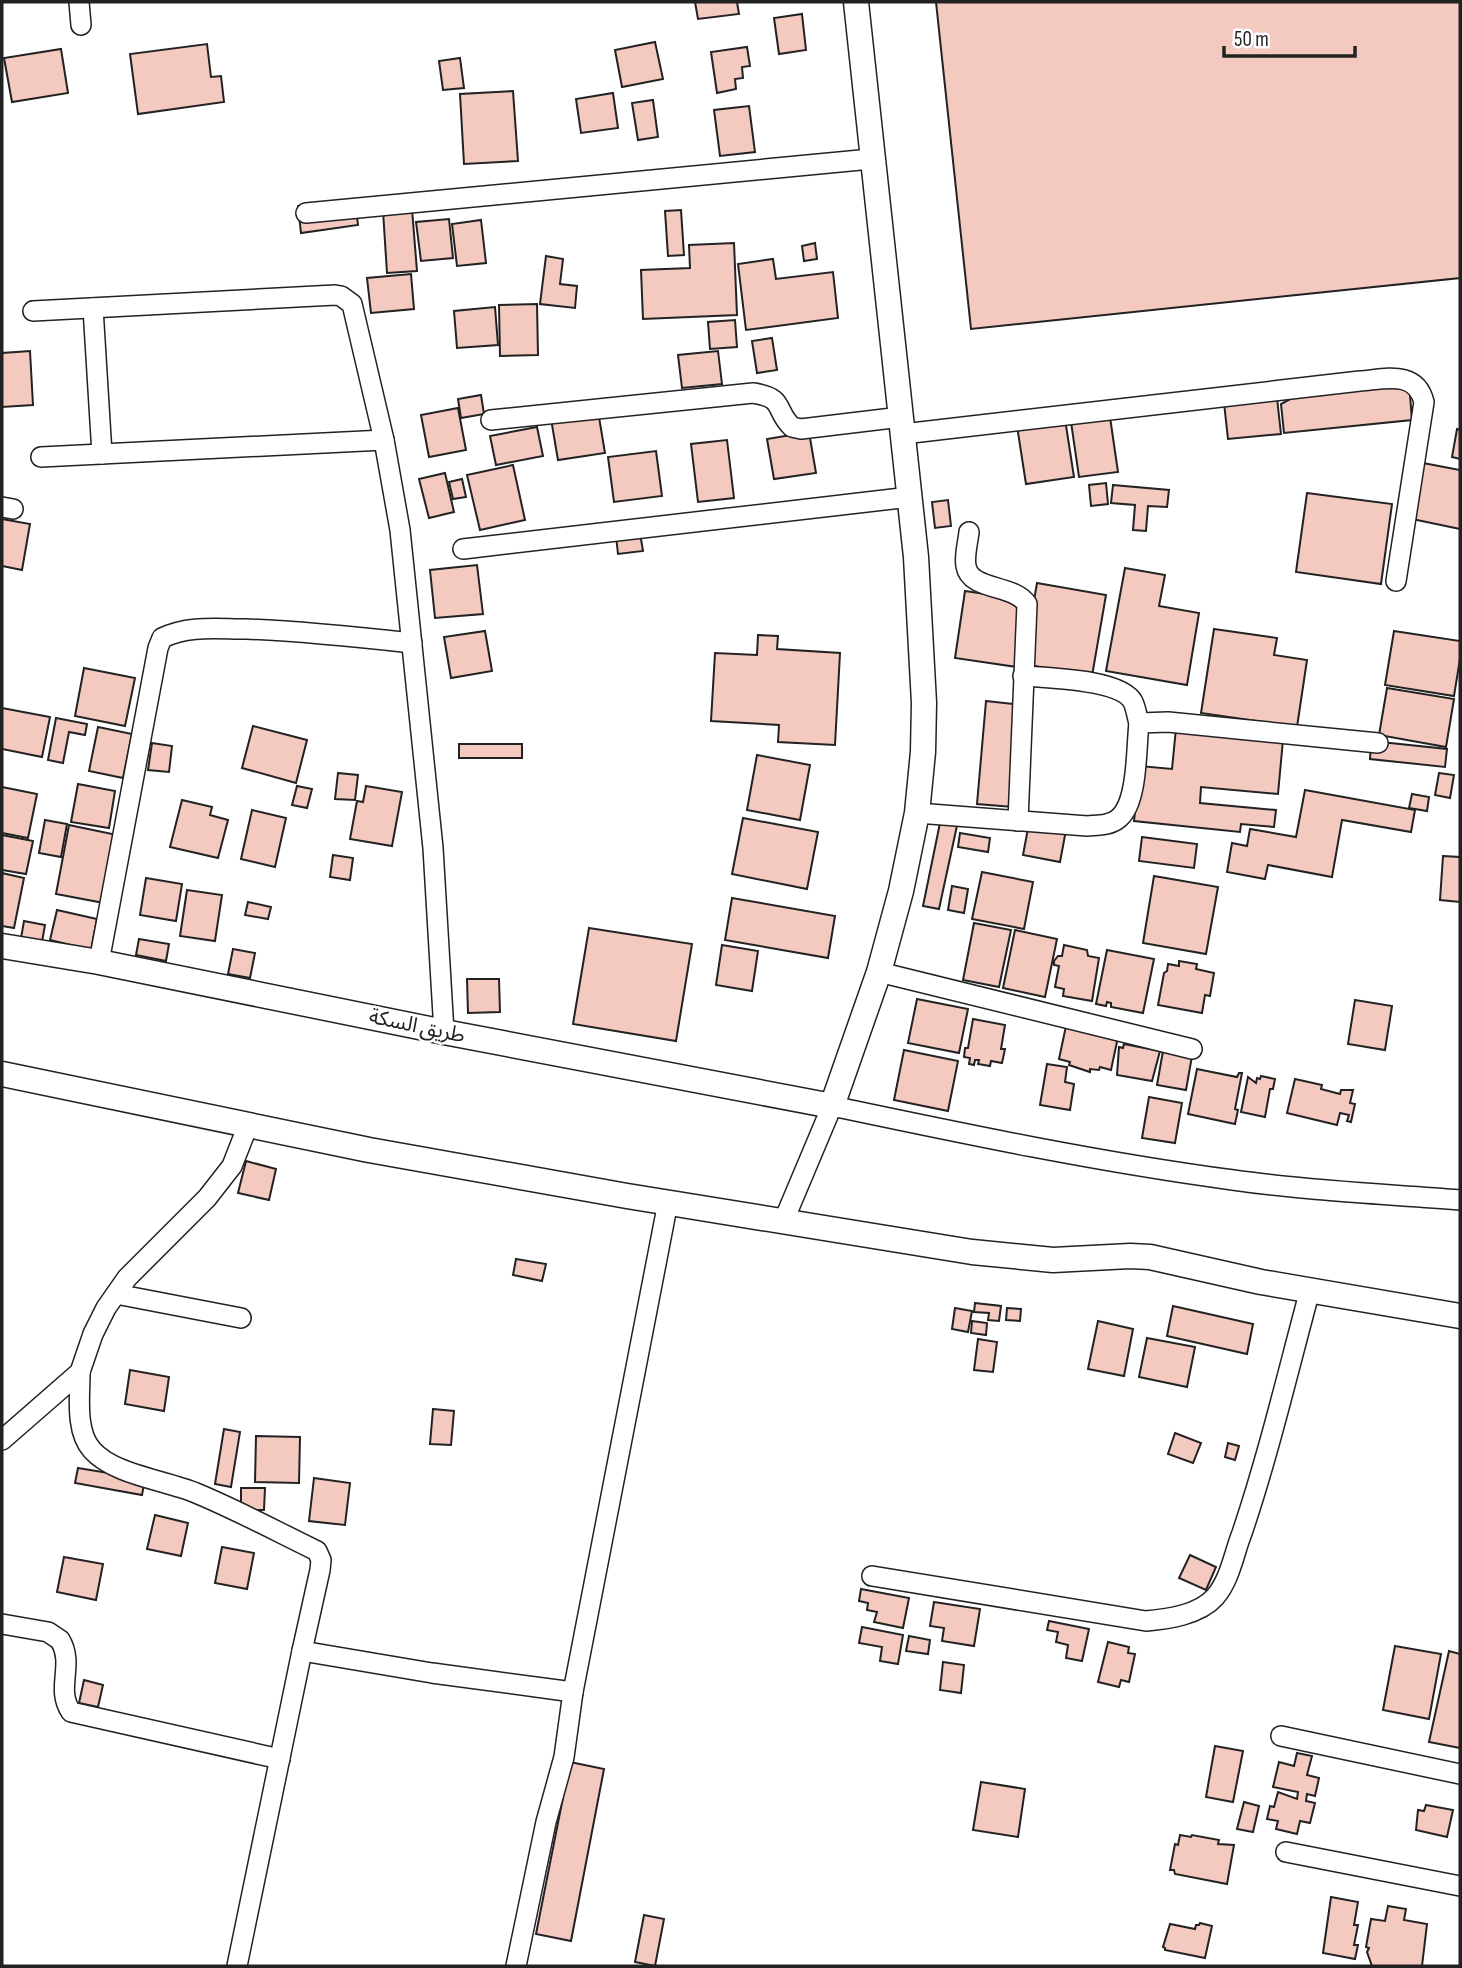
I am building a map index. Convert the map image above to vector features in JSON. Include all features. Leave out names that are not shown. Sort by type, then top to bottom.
[{"type":"main road","points":[[832,1106],[879,972],[901,891],[916,813],[923,752],[924,703],[916,557],[856,2]]},
{"type":"main road","name":"طريق السكة","points":[[2,946],[99,962],[444,1032],[832,1106]]},
{"type":"main road","points":[[2,1074],[369,1150],[668,1202],[972,1252],[1053,1260],[1150,1257],[1261,1282],[1460,1316]]},
{"type":"street","points":[[79,2],[81,25]]},
{"type":"street","points":[[306,213],[871,159]]},
{"type":"street","points":[[33,311],[341,296],[352,304],[384,440],[398,519],[434,860],[444,1032]]},
{"type":"street","points":[[93,308],[102,454]]},
{"type":"street","points":[[491,419],[753,393],[766,395],[776,401],[792,427],[902,426],[1396,378],[1412,382],[1421,388],[1424,402],[1396,580]]},
{"type":"street","points":[[41,457],[384,440]]},
{"type":"street","points":[[463,549],[910,497]]},
{"type":"street","points":[[969,532],[966,565],[968,573],[984,584],[1018,594],[1027,604],[1018,821]]},
{"type":"street","points":[[99,962],[162,638],[177,631],[195,628],[297,631],[412,643]]},
{"type":"street","points":[[916,813],[1087,826],[1105,825],[1118,819],[1130,804],[1139,723],[1129,697],[1112,688],[1088,682],[1023,676]]},
{"type":"street","points":[[1139,723],[1168,722],[1378,743]]},
{"type":"street","points":[[879,972],[1192,1049]]},
{"type":"street","points":[[784,1220],[832,1106],[1031,1148],[1234,1181],[1326,1191],[1460,1200]]},
{"type":"street","points":[[237,1966],[321,1560],[317,1551],[194,1492],[113,1466],[92,1450],[83,1434],[79,1408],[80,1372],[93,1334],[116,1294],[142,1261],[215,1187],[232,1166],[248,1125]]},
{"type":"street","points":[[516,1966],[546,1822],[564,1756],[573,1692],[668,1202]]},
{"type":"street","points":[[872,1576],[1146,1621],[1173,1618],[1213,1599],[1224,1585],[1250,1509],[1310,1290]]},
{"type":"street","points":[[116,1294],[241,1318]]},
{"type":"street","points":[[2,1440],[80,1372]]},
{"type":"street","points":[[2,1624],[48,1632],[60,1640],[66,1663],[64,1702],[71,1712],[280,1759]]},
{"type":"street","points":[[302,1651],[432,1673],[573,1692]]},
{"type":"street","points":[[1281,1736],[1460,1774]]},
{"type":"street","points":[[1286,1852],[1460,1886]]},
{"type":"building","points":[[695,2],[737,2],[739,14],[698,19]]},
{"type":"building","points":[[936,2],[1460,2],[1460,278],[971,329]]},
{"type":"building","points":[[802,14],[806,50],[779,54],[774,18]]},
{"type":"building","points":[[655,42],[663,79],[622,87],[615,50]]},
{"type":"building","points":[[207,44],[211,77],[221,76],[224,102],[138,114],[130,54]]},
{"type":"building","points":[[747,47],[750,66],[742,67],[743,78],[735,79],[736,89],[717,93],[711,52]]},
{"type":"building","points":[[61,49],[68,93],[12,102],[4,58]]},
{"type":"building","points":[[460,58],[464,88],[443,90],[439,61]]},
{"type":"building","points":[[513,91],[518,161],[464,164],[460,94]]},
{"type":"building","points":[[613,93],[618,128],[581,133],[576,99]]},
{"type":"building","points":[[653,100],[658,137],[638,140],[632,103]]},
{"type":"building","points":[[749,106],[755,152],[720,156],[714,110]]},
{"type":"building","points":[[355,199],[358,225],[301,233],[298,206]]},
{"type":"building","points":[[412,209],[417,271],[387,273],[383,211]]},
{"type":"building","points":[[681,210],[684,255],[668,256],[665,211]]},
{"type":"building","points":[[449,219],[453,258],[421,261],[416,222]]},
{"type":"building","points":[[481,220],[486,263],[457,266],[452,224]]},
{"type":"building","points":[[734,243],[737,315],[643,319],[641,270],[690,268],[689,245]]},
{"type":"building","points":[[815,243],[817,259],[804,261],[802,246]]},
{"type":"building","points":[[546,256],[563,259],[560,284],[577,286],[575,308],[540,304]]},
{"type":"building","points":[[773,259],[776,279],[833,272],[838,318],[746,330],[738,264]]},
{"type":"building","points":[[411,274],[414,309],[371,313],[367,278]]},
{"type":"building","points":[[537,304],[538,355],[500,356],[499,305]]},
{"type":"building","points":[[495,307],[498,345],[457,348],[454,311]]},
{"type":"building","points":[[735,320],[737,347],[710,349],[708,322]]},
{"type":"building","points":[[772,338],[777,370],[757,373],[752,341]]},
{"type":"building","points":[[30,351],[33,405],[2,407],[2,353]]},
{"type":"building","points":[[718,351],[722,384],[682,388],[678,355]]},
{"type":"building","points":[[1409,383],[1412,420],[1284,433],[1281,404],[1301,393]]},
{"type":"building","points":[[481,395],[484,414],[461,418],[458,399]]},
{"type":"building","points":[[1277,398],[1281,434],[1228,439],[1224,403]]},
{"type":"building","points":[[458,408],[466,450],[429,457],[421,415]]},
{"type":"building","points":[[598,411],[605,453],[558,460],[551,419]]},
{"type":"building","points":[[1110,417],[1118,472],[1079,477],[1071,422]]},
{"type":"building","points":[[1065,419],[1074,477],[1026,484],[1017,426]]},
{"type":"building","points":[[537,427],[543,456],[496,465],[490,436]]},
{"type":"building","points":[[1457,429],[1460,430],[1460,459],[1452,457]]},
{"type":"building","points":[[809,432],[816,473],[774,479],[767,439]]},
{"type":"building","points":[[727,440],[734,498],[698,502],[691,444]]},
{"type":"building","points":[[656,451],[662,496],[614,502],[608,457]]},
{"type":"building","points":[[1423,463],[1460,470],[1460,529],[1412,519]]},
{"type":"building","points":[[513,465],[525,520],[480,530],[467,475]]},
{"type":"building","points":[[445,473],[454,512],[429,518],[419,479]]},
{"type":"building","points":[[462,479],[466,497],[453,499],[449,482]]},
{"type":"building","points":[[1106,483],[1108,504],[1091,506],[1089,485]]},
{"type":"building","points":[[1113,485],[1169,490],[1167,507],[1148,506],[1146,531],[1133,530],[1135,505],[1111,503]]},
{"type":"building","points":[[1307,493],[1392,504],[1381,584],[1296,572]]},
{"type":"building","points":[[948,500],[951,526],[935,528],[932,502]]},
{"type":"building","points":[[2,519],[30,524],[22,570],[2,566]]},
{"type":"building","points":[[640,533],[643,551],[618,554],[616,536]]},
{"type":"building","points":[[477,565],[483,614],[435,618],[430,570]]},
{"type":"building","points":[[1125,568],[1165,575],[1159,606],[1199,613],[1187,685],[1106,671]]},
{"type":"building","points":[[1037,583],[1106,595],[1092,676],[1023,664]]},
{"type":"building","points":[[965,591],[1027,600],[1017,667],[955,658]]},
{"type":"building","points":[[1214,629],[1277,638],[1274,655],[1307,660],[1297,727],[1201,713]]},
{"type":"building","points":[[485,631],[492,671],[451,678],[444,637]]},
{"type":"building","points":[[1394,631],[1460,641],[1454,696],[1385,685]]},
{"type":"building","points":[[758,635],[778,636],[777,649],[840,653],[835,745],[778,742],[779,725],[711,721],[715,653],[757,655]]},
{"type":"building","points":[[84,668],[135,678],[125,726],[75,716]]},
{"type":"building","points":[[1387,688],[1454,699],[1446,747],[1379,735]]},
{"type":"building","points":[[986,701],[1022,705],[1013,807],[977,804]]},
{"type":"building","points":[[2,708],[50,717],[42,757],[2,749]]},
{"type":"building","points":[[56,718],[87,724],[85,735],[69,732],[63,763],[48,760]]},
{"type":"building","points":[[1177,718],[1284,729],[1278,794],[1201,787],[1200,803],[1276,810],[1274,827],[1241,824],[1240,832],[1134,821],[1140,766],[1172,769]]},
{"type":"building","points":[[253,726],[307,740],[296,783],[242,768]]},
{"type":"building","points":[[98,727],[132,734],[123,778],[89,771]]},
{"type":"building","points":[[1371,741],[1447,749],[1445,767],[1370,759]]},
{"type":"building","points":[[152,743],[172,746],[169,772],[148,770]]},
{"type":"building","points":[[459,744],[522,744],[522,758],[459,758]]},
{"type":"building","points":[[757,755],[810,765],[800,820],[747,810]]},
{"type":"building","points":[[338,773],[358,775],[355,800],[335,799]]},
{"type":"building","points":[[1439,773],[1454,775],[1450,798],[1435,795]]},
{"type":"building","points":[[78,784],[115,791],[109,828],[71,822]]},
{"type":"building","points":[[297,786],[312,789],[307,808],[292,805]]},
{"type":"building","points":[[366,786],[402,792],[392,846],[350,839],[357,801],[363,802]]},
{"type":"building","points":[[2,787],[37,794],[28,838],[2,833]]},
{"type":"building","points":[[1305,790],[1415,810],[1411,832],[1342,820],[1332,877],[1268,865],[1265,879],[1227,872],[1232,843],[1247,846],[1250,829],[1296,837]]},
{"type":"building","points":[[1412,794],[1429,797],[1427,811],[1409,808]]},
{"type":"building","points":[[182,800],[212,807],[210,815],[228,820],[218,858],[170,847]]},
{"type":"building","points":[[252,810],[286,818],[275,867],[241,859]]},
{"type":"building","points":[[743,818],[818,832],[807,889],[732,874]]},
{"type":"building","points":[[941,818],[958,821],[939,909],[923,906]]},
{"type":"building","points":[[45,820],[67,824],[61,857],[39,853]]},
{"type":"building","points":[[1029,823],[1066,830],[1060,862],[1023,855]]},
{"type":"building","points":[[69,825],[117,835],[104,903],[56,894]]},
{"type":"building","points":[[960,833],[990,838],[988,852],[958,847]]},
{"type":"building","points":[[2,835],[33,841],[26,874],[2,870]]},
{"type":"building","points":[[1142,837],[1197,844],[1194,868],[1139,861]]},
{"type":"building","points":[[333,855],[353,858],[350,880],[330,877]]},
{"type":"building","points":[[1443,856],[1460,857],[1460,902],[1440,900]]},
{"type":"building","points":[[982,872],[1033,882],[1024,929],[972,919]]},
{"type":"building","points":[[2,873],[24,878],[14,928],[2,926]]},
{"type":"building","points":[[1154,876],[1218,887],[1206,954],[1143,943]]},
{"type":"building","points":[[146,878],[182,884],[176,921],[140,915]]},
{"type":"building","points":[[952,886],[968,889],[964,913],[948,910]]},
{"type":"building","points":[[187,890],[222,895],[215,941],[180,936]]},
{"type":"building","points":[[732,898],[835,916],[828,958],[725,940]]},
{"type":"building","points":[[248,902],[271,907],[268,919],[245,915]]},
{"type":"building","points":[[57,910],[97,919],[91,950],[50,940]]},
{"type":"building","points":[[24,921],[45,925],[42,942],[21,938]]},
{"type":"building","points":[[974,923],[1011,930],[999,987],[963,980]]},
{"type":"building","points":[[589,928],[692,944],[676,1041],[573,1024]]},
{"type":"building","points":[[1015,930],[1057,939],[1045,997],[1003,988]]},
{"type":"building","points":[[139,939],[169,944],[166,961],[136,955]]},
{"type":"building","points":[[722,945],[758,951],[752,991],[716,985]]},
{"type":"building","points":[[1064,945],[1087,950],[1088,956],[1099,958],[1092,1001],[1063,996],[1064,989],[1055,987],[1059,966],[1054,965],[1054,961],[1058,956],[1062,956]]},
{"type":"building","points":[[233,949],[255,953],[250,978],[228,974]]},
{"type":"building","points":[[1107,950],[1154,959],[1143,1013],[1111,1007],[1111,1003],[1107,1002],[1106,1006],[1096,1004]]},
{"type":"building","points":[[1179,961],[1197,964],[1196,969],[1214,973],[1210,996],[1205,995],[1202,1013],[1158,1005],[1168,964],[1179,966]]},
{"type":"building","points":[[467,979],[499,979],[500,1012],[468,1013]]},
{"type":"building","points":[[917,999],[968,1009],[959,1053],[908,1043]]},
{"type":"building","points":[[1355,1000],[1392,1006],[1385,1050],[1348,1044]]},
{"type":"building","points":[[973,1019],[1005,1025],[1002,1063],[991,1061],[990,1066],[978,1064],[979,1060],[975,1060],[974,1065],[969,1064],[970,1058],[964,1057]]},
{"type":"building","points":[[1066,1026],[1118,1037],[1111,1070],[1100,1067],[1099,1070],[1090,1069],[1090,1072],[1059,1059]]},
{"type":"building","points":[[1124,1044],[1160,1051],[1152,1081],[1117,1075],[1119,1047],[1123,1048]]},
{"type":"building","points":[[904,1050],[958,1061],[948,1111],[894,1100]]},
{"type":"building","points":[[1163,1051],[1192,1056],[1186,1090],[1157,1085]]},
{"type":"building","points":[[1047,1064],[1067,1067],[1065,1082],[1074,1084],[1070,1110],[1040,1105]]},
{"type":"building","points":[[1197,1069],[1237,1077],[1242,1073],[1235,1124],[1188,1114]]},
{"type":"building","points":[[1261,1076],[1275,1079],[1273,1089],[1270,1089],[1265,1117],[1241,1112],[1248,1077],[1256,1083]]},
{"type":"building","points":[[1295,1079],[1322,1085],[1321,1089],[1340,1094],[1341,1090],[1353,1090],[1350,1103],[1355,1104],[1351,1122],[1347,1121],[1349,1115],[1340,1113],[1337,1125],[1287,1113]]},
{"type":"building","points":[[1149,1097],[1182,1103],[1175,1143],[1142,1138]]},
{"type":"building","points":[[246,1161],[276,1169],[269,1200],[238,1193]]},
{"type":"building","points":[[516,1259],[546,1264],[542,1281],[513,1275]]},
{"type":"building","points":[[975,1303],[1001,1306],[999,1321],[988,1320],[989,1313],[974,1312]]},
{"type":"building","points":[[1173,1306],[1253,1324],[1247,1354],[1167,1336]]},
{"type":"building","points":[[955,1308],[972,1311],[968,1332],[952,1329]]},
{"type":"building","points":[[1007,1308],[1021,1309],[1020,1321],[1006,1320]]},
{"type":"building","points":[[972,1321],[987,1323],[986,1335],[971,1333]]},
{"type":"building","points":[[1098,1321],[1133,1329],[1124,1376],[1088,1369]]},
{"type":"building","points":[[1147,1338],[1195,1347],[1187,1387],[1139,1377]]},
{"type":"building","points":[[978,1339],[997,1342],[993,1372],[974,1370]]},
{"type":"building","points":[[130,1370],[169,1377],[164,1411],[125,1404]]},
{"type":"building","points":[[433,1409],[454,1411],[451,1445],[430,1444]]},
{"type":"building","points":[[224,1429],[240,1432],[231,1487],[215,1484]]},
{"type":"building","points":[[1175,1433],[1201,1443],[1193,1463],[1168,1454]]},
{"type":"building","points":[[256,1436],[300,1437],[299,1483],[255,1482]]},
{"type":"building","points":[[1228,1443],[1239,1446],[1235,1460],[1225,1457]]},
{"type":"building","points":[[78,1468],[145,1479],[142,1495],[75,1483]]},
{"type":"building","points":[[314,1478],[350,1483],[345,1525],[309,1521]]},
{"type":"building","points":[[241,1488],[265,1488],[264,1510],[241,1510]]},
{"type":"building","points":[[155,1515],[188,1523],[181,1556],[147,1549]]},
{"type":"building","points":[[222,1547],[254,1553],[247,1589],[215,1583]]},
{"type":"building","points":[[1190,1555],[1216,1567],[1206,1590],[1179,1578]]},
{"type":"building","points":[[64,1557],[103,1564],[96,1600],[57,1592]]},
{"type":"building","points":[[861,1589],[909,1598],[903,1628],[874,1622],[877,1612],[867,1610],[868,1603],[859,1601]]},
{"type":"building","points":[[934,1602],[980,1609],[974,1646],[942,1641],[944,1628],[930,1626]]},
{"type":"building","points":[[1049,1621],[1089,1629],[1082,1661],[1066,1658],[1068,1645],[1056,1642],[1058,1632],[1047,1630]]},
{"type":"building","points":[[862,1627],[903,1635],[898,1664],[880,1661],[882,1647],[859,1643]]},
{"type":"building","points":[[909,1636],[930,1640],[928,1654],[906,1651]]},
{"type":"building","points":[[1108,1642],[1129,1647],[1128,1653],[1135,1654],[1129,1682],[1121,1680],[1119,1687],[1098,1682]]},
{"type":"building","points":[[1395,1646],[1441,1654],[1429,1719],[1383,1710]]},
{"type":"building","points":[[1449,1651],[1460,1654],[1460,1748],[1429,1742]]},
{"type":"building","points":[[943,1662],[964,1665],[961,1693],[940,1690]]},
{"type":"building","points":[[84,1680],[103,1685],[98,1707],[79,1703]]},
{"type":"building","points":[[1215,1746],[1243,1751],[1233,1802],[1206,1797]]},
{"type":"building","points":[[1297,1753],[1312,1756],[1307,1775],[1319,1778],[1315,1796],[1307,1794],[1306,1801],[1315,1803],[1310,1823],[1300,1821],[1297,1834],[1276,1829],[1278,1821],[1267,1819],[1270,1806],[1274,1807],[1278,1792],[1297,1799],[1298,1792],[1273,1787],[1279,1762],[1294,1766]]},
{"type":"building","points":[[570,1762],[604,1769],[571,1941],[536,1934]]},
{"type":"building","points":[[981,1782],[1025,1789],[1018,1837],[973,1830]]},
{"type":"building","points":[[1244,1802],[1259,1806],[1253,1832],[1237,1829]]},
{"type":"building","points":[[1426,1805],[1453,1810],[1447,1837],[1416,1830],[1418,1810],[1424,1811]]},
{"type":"building","points":[[1180,1835],[1219,1840],[1218,1844],[1234,1845],[1227,1884],[1175,1874],[1174,1870],[1170,1870],[1175,1844],[1178,1845]]},
{"type":"building","points":[[1331,1897],[1358,1902],[1354,1925],[1358,1925],[1354,1945],[1358,1945],[1355,1959],[1323,1953]]},
{"type":"building","points":[[1388,1906],[1406,1909],[1404,1920],[1427,1924],[1422,1966],[1372,1966],[1367,1952],[1369,1948],[1366,1947],[1371,1919],[1385,1921]]},
{"type":"building","points":[[644,1915],[664,1919],[655,1966],[635,1962]]},
{"type":"building","points":[[1200,1923],[1212,1926],[1205,1958],[1165,1950],[1163,1947],[1170,1924],[1195,1929]]}]
